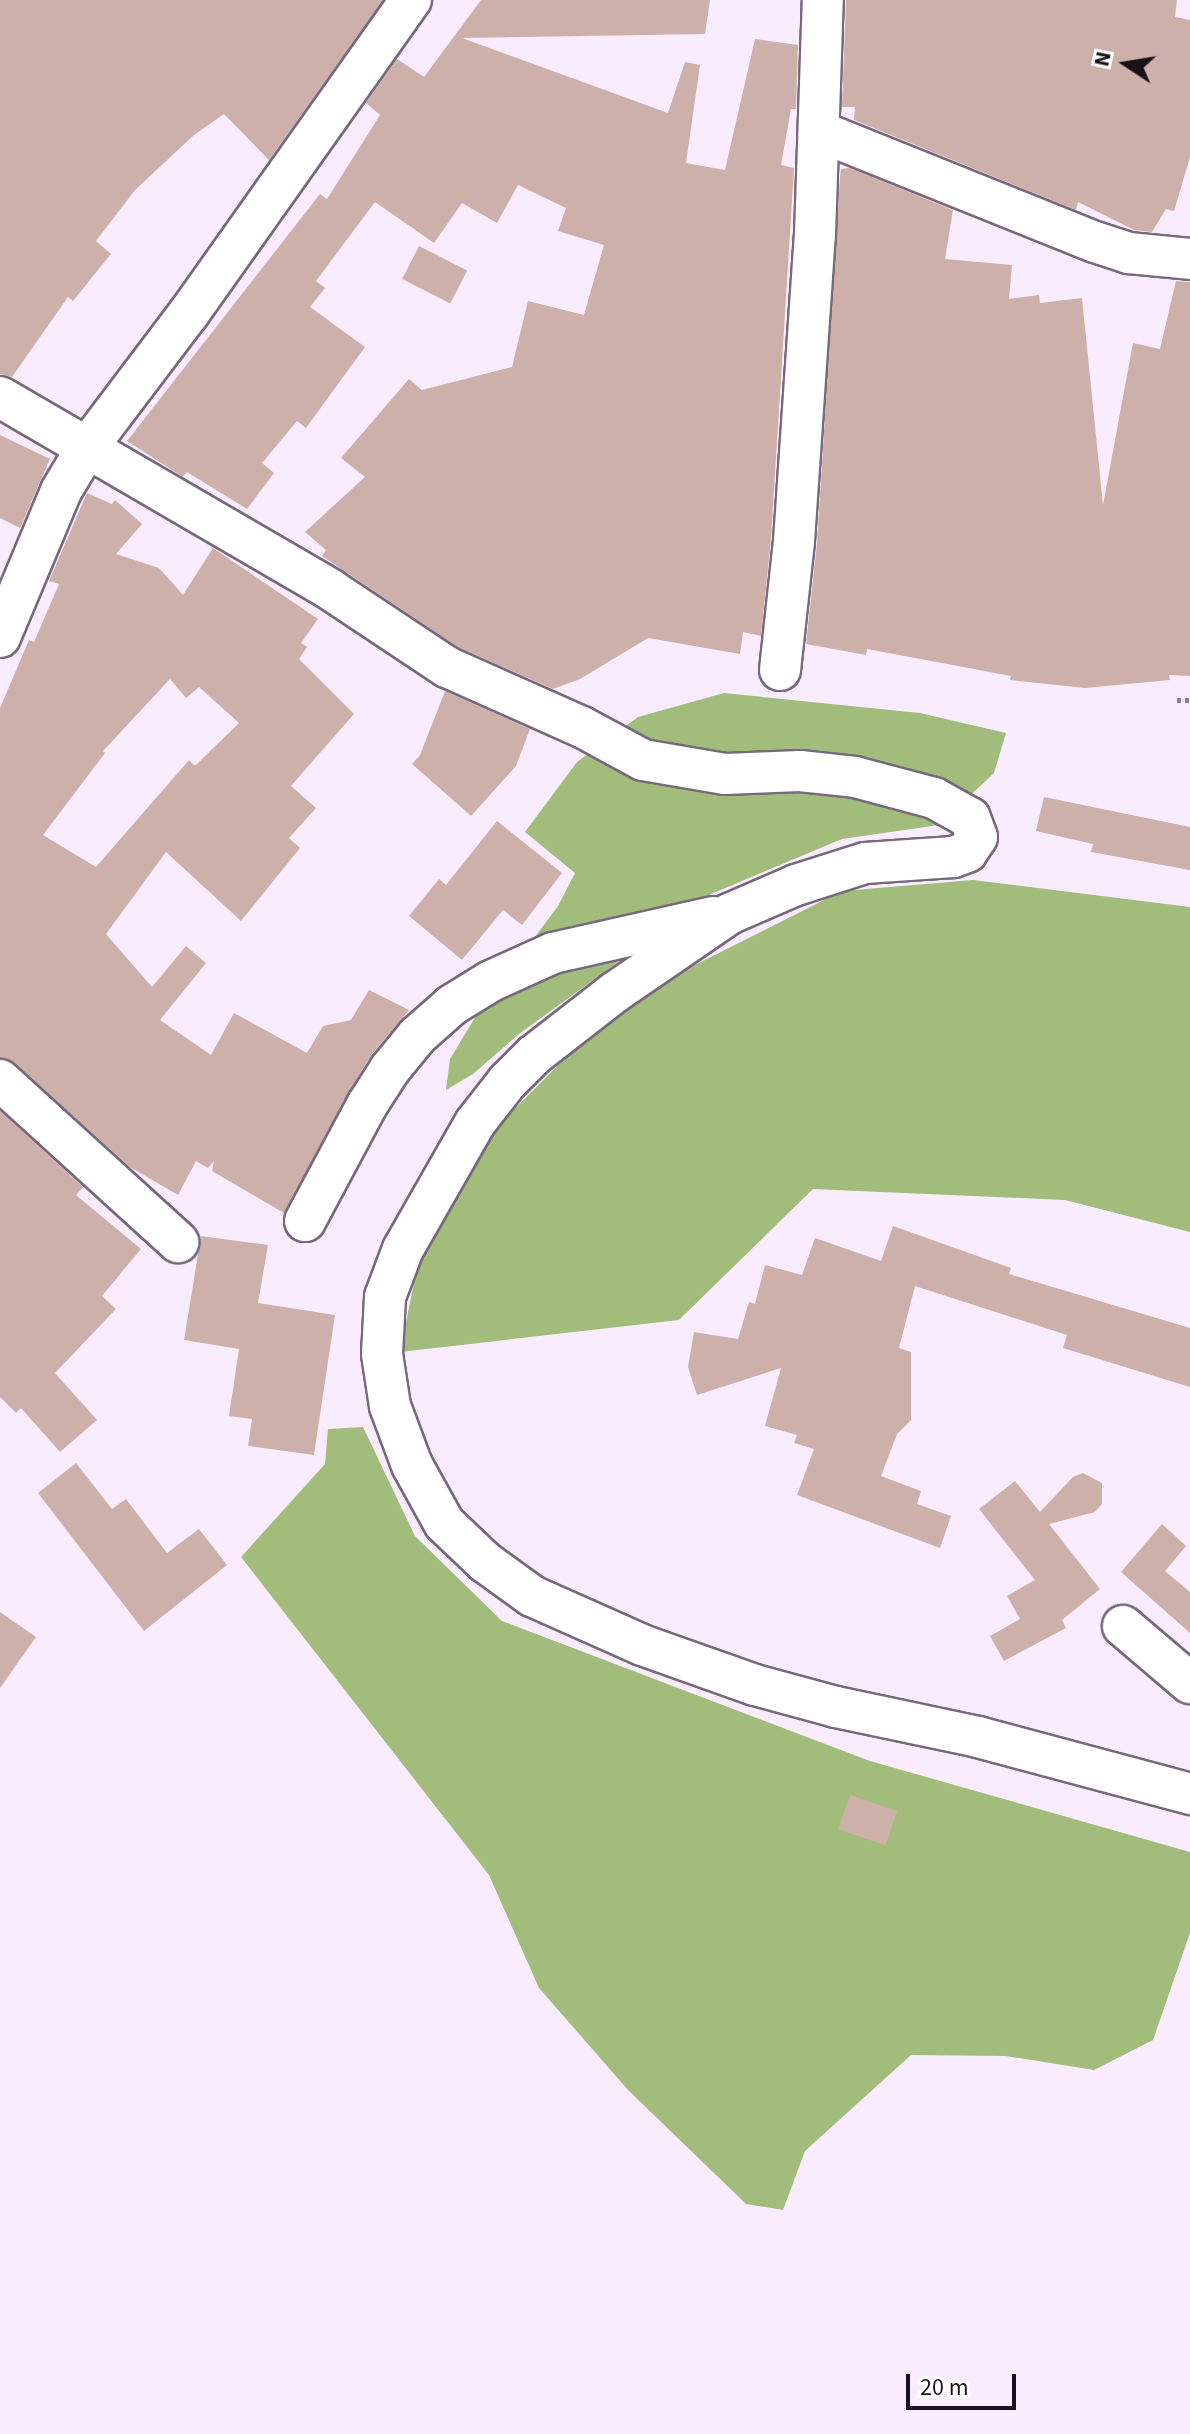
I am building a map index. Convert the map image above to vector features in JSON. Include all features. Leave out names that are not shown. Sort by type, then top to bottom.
[{"type":"street","points":[[0,637],[61,491],[86,449],[189,313],[411,0]]},
{"type":"street","points":[[780,670],[794,541],[821,132],[823,0]]},
{"type":"street","points":[[821,132],[1095,242],[1129,253],[1190,259]]},
{"type":"street","points":[[0,397],[331,590],[447,667],[582,727],[643,760],[687,770],[725,774],[800,771],[855,777],[934,798],[957,808],[975,827],[977,837],[973,845],[953,857],[865,863],[796,885],[729,914],[615,992],[534,1055],[507,1082],[457,1153],[403,1249],[385,1297],[382,1354],[390,1406],[412,1465],[444,1523],[485,1562],[532,1596],[642,1645],[782,1692],[978,1737],[1190,1794]]},
{"type":"street","points":[[305,1221],[367,1105],[390,1069],[417,1036],[452,1005],[491,981],[553,953],[584,943],[729,914]]},
{"type":"street","points":[[0,1080],[178,1242]]},
{"type":"street","points":[[1123,1626],[1190,1683]]},
{"type":"path","points":[[1177,700],[1190,700]]},
{"type":"green space","points":[[724,693],[920,713],[1006,733],[994,773],[939,825],[842,839],[711,894],[519,1034],[473,1074],[446,1090],[450,1059],[476,1016],[558,906],[575,873],[525,832],[577,762],[638,717]]},
{"type":"green space","points":[[973,880],[1190,907],[1190,1232],[1065,1200],[813,1189],[679,1320],[400,1352],[420,1253],[491,1133],[581,1042],[691,967],[842,891]]},
{"type":"green space","points":[[363,1427],[415,1536],[502,1621],[870,1761],[1190,1852],[1190,1933],[1153,2040],[1094,2070],[1006,2056],[911,2055],[805,2151],[783,2210],[746,2204],[628,2090],[539,1988],[489,1875],[241,1557],[325,1464],[328,1429]]},
{"type":"building","points":[[0,0],[383,0],[269,160],[224,114],[194,135],[135,190],[96,241],[111,254],[73,301],[68,297],[12,377],[0,374]]},
{"type":"building","points":[[481,0],[710,0],[705,34],[462,38],[668,113],[685,62],[700,65],[686,163],[725,170],[755,39],[798,45],[796,109],[791,109],[781,165],[794,168],[771,539],[761,636],[743,632],[740,654],[648,638],[580,679],[553,689],[458,647],[322,556],[326,550],[305,532],[365,477],[341,458],[409,379],[422,390],[512,367],[528,301],[584,315],[604,245],[558,231],[566,208],[518,185],[497,223],[462,203],[434,243],[375,202],[316,281],[325,288],[310,307],[365,347],[306,428],[297,421],[262,463],[274,473],[247,509],[187,472],[183,477],[127,441],[320,194],[327,199],[380,115],[366,103],[397,59],[424,77]]},
{"type":"building","points":[[846,0],[1177,0],[1175,17],[1190,20],[1190,157],[1174,211],[1166,209],[1152,232],[1134,230],[1078,202],[1076,210],[854,120],[855,107],[842,107]]},
{"type":"building","points":[[850,168],[953,210],[945,259],[1012,265],[1009,299],[1039,295],[1040,303],[1082,298],[1103,505],[1133,343],[1160,349],[1176,281],[1190,282],[1190,676],[1169,675],[1170,680],[1085,688],[1010,680],[1011,676],[867,649],[866,655],[806,644],[817,543],[840,177],[841,169]]},
{"type":"building","points":[[419,246],[467,271],[450,303],[402,279]]},
{"type":"building","points":[[0,435],[50,459],[20,528],[0,518]]},
{"type":"building","points":[[87,493],[112,504],[115,500],[142,524],[116,554],[159,568],[183,595],[213,548],[318,619],[301,643],[307,647],[299,659],[354,714],[291,786],[316,808],[289,838],[300,848],[241,921],[166,852],[106,934],[152,987],[186,946],[206,963],[160,1020],[211,1055],[234,1013],[307,1053],[323,1026],[351,1020],[369,990],[409,1010],[372,1054],[284,1213],[212,1171],[214,1161],[208,1168],[196,1161],[178,1195],[130,1167],[15,1063],[0,1058],[0,708],[29,640],[34,642],[59,584],[49,581]],"holes":[[[170,679],[186,698],[199,687],[239,723],[195,766],[189,760],[96,867],[43,835],[105,753],[103,751]]]},
{"type":"building","points":[[445,691],[530,729],[516,766],[471,816],[412,764],[420,755]]},
{"type":"building","points":[[1044,797],[1190,827],[1190,870],[1091,852],[1093,844],[1036,831]]},
{"type":"building","points":[[497,821],[562,873],[522,925],[503,910],[462,960],[409,916],[439,879],[446,885]]},
{"type":"building","points":[[0,1111],[83,1187],[76,1195],[141,1249],[102,1296],[116,1309],[55,1373],[97,1420],[60,1452],[21,1408],[16,1413],[0,1397]]},
{"type":"building","points":[[893,1226],[1011,1268],[1009,1274],[1190,1328],[1190,1387],[1063,1348],[1067,1335],[915,1286],[899,1348],[911,1352],[911,1420],[897,1434],[881,1476],[921,1491],[917,1504],[951,1516],[940,1548],[797,1495],[814,1449],[794,1443],[797,1435],[765,1426],[781,1368],[697,1395],[688,1367],[694,1332],[738,1339],[749,1302],[755,1304],[765,1265],[802,1275],[815,1238],[881,1261]]},
{"type":"building","points":[[201,1236],[268,1245],[258,1303],[335,1315],[314,1455],[248,1446],[252,1419],[229,1416],[239,1349],[184,1340]]},
{"type":"building","points":[[76,1463],[112,1509],[126,1499],[167,1553],[199,1529],[227,1565],[144,1631],[38,1493]]},
{"type":"building","points":[[1083,1473],[1102,1483],[1102,1504],[1095,1512],[1049,1524],[1100,1589],[1062,1620],[1066,1628],[1004,1661],[990,1636],[1020,1619],[1007,1596],[1035,1580],[979,1509],[1015,1481],[1040,1512],[1073,1477]]},
{"type":"building","points":[[1162,1524],[1186,1546],[1165,1571],[1190,1592],[1190,1633],[1121,1572]]},
{"type":"building","points":[[0,1612],[36,1637],[0,1688]]},
{"type":"building","points":[[850,1795],[897,1811],[886,1845],[838,1829]]}]
